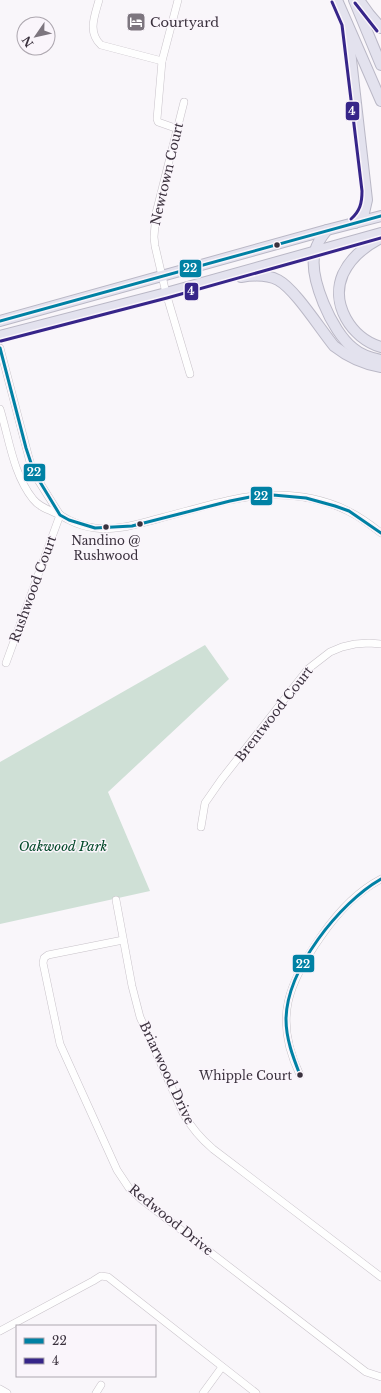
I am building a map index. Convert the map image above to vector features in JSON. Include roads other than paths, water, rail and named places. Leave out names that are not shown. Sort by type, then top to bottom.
[{"type":"highway","points":[[337,0],[381,101]]},
{"type":"highway","points":[[354,0],[381,66]]},
{"type":"highway","points":[[359,0],[381,28]]},
{"type":"highway","points":[[347,24],[368,200],[364,214],[355,223]]},
{"type":"highway","points":[[0,321],[381,216]]},
{"type":"highway","points":[[327,230],[321,238],[315,251],[313,262],[317,287],[336,329],[344,340],[354,349],[365,355],[381,360]]},
{"type":"highway","points":[[0,336],[166,293],[381,233]]},
{"type":"highway","points":[[381,238],[363,249],[348,264],[340,285],[340,294],[342,312],[352,329],[366,341],[381,347]]},
{"type":"highway","points":[[198,284],[252,275],[261,275],[277,279],[288,287],[334,346],[356,360],[381,367]]},
{"type":"street","points":[[99,0],[93,33],[96,40],[101,45],[162,61]]},
{"type":"street","points":[[178,0],[162,61],[157,119],[158,122],[178,129]]},
{"type":"street","name":"Newtown Court","points":[[184,102],[154,226],[155,246],[166,293],[190,374]]},
{"type":"street","points":[[0,348],[30,462],[38,480],[60,515]]},
{"type":"street","points":[[0,409],[17,469],[32,498],[40,506],[80,524],[95,528],[132,526],[250,496],[273,495],[306,498],[335,506],[353,514],[381,533]]},
{"type":"street","name":"Rushwood Court","points":[[6,663],[60,515]]},
{"type":"street","name":"Brentwood Court","points":[[201,827],[205,803],[308,669],[330,652],[342,647],[355,644],[381,644]]},
{"type":"street","points":[[300,1076],[288,1047],[286,1029],[287,1012],[292,987],[298,972],[308,954],[328,926],[354,896],[381,879]]},
{"type":"street","name":"Briarwood Drive","points":[[116,900],[140,1017],[183,1113],[192,1127],[213,1149],[381,1277]]},
{"type":"street","name":"Redwood Drive","points":[[123,940],[48,955],[44,958],[42,963],[60,1044],[117,1170],[129,1188],[141,1199],[366,1372],[381,1378]]},
{"type":"street","points":[[0,1331],[93,1282],[101,1276],[108,1277],[256,1393]]},
{"type":"street","points":[[203,1393],[222,1367]]},
{"type":"street","points":[[96,1393],[101,1385]]},
{"type":"street","points":[[0,1389],[7,1393]]},
{"type":"place","name":"Courtyard","points":[[136,22]]},
{"type":"place","name":"Nandino @ Rushwood","points":[[106,527]]},
{"type":"place","name":"Whipple Court","points":[[300,1075]]},
{"type":"park label","name":"Oakwood Park","points":[[63,846]]}]
